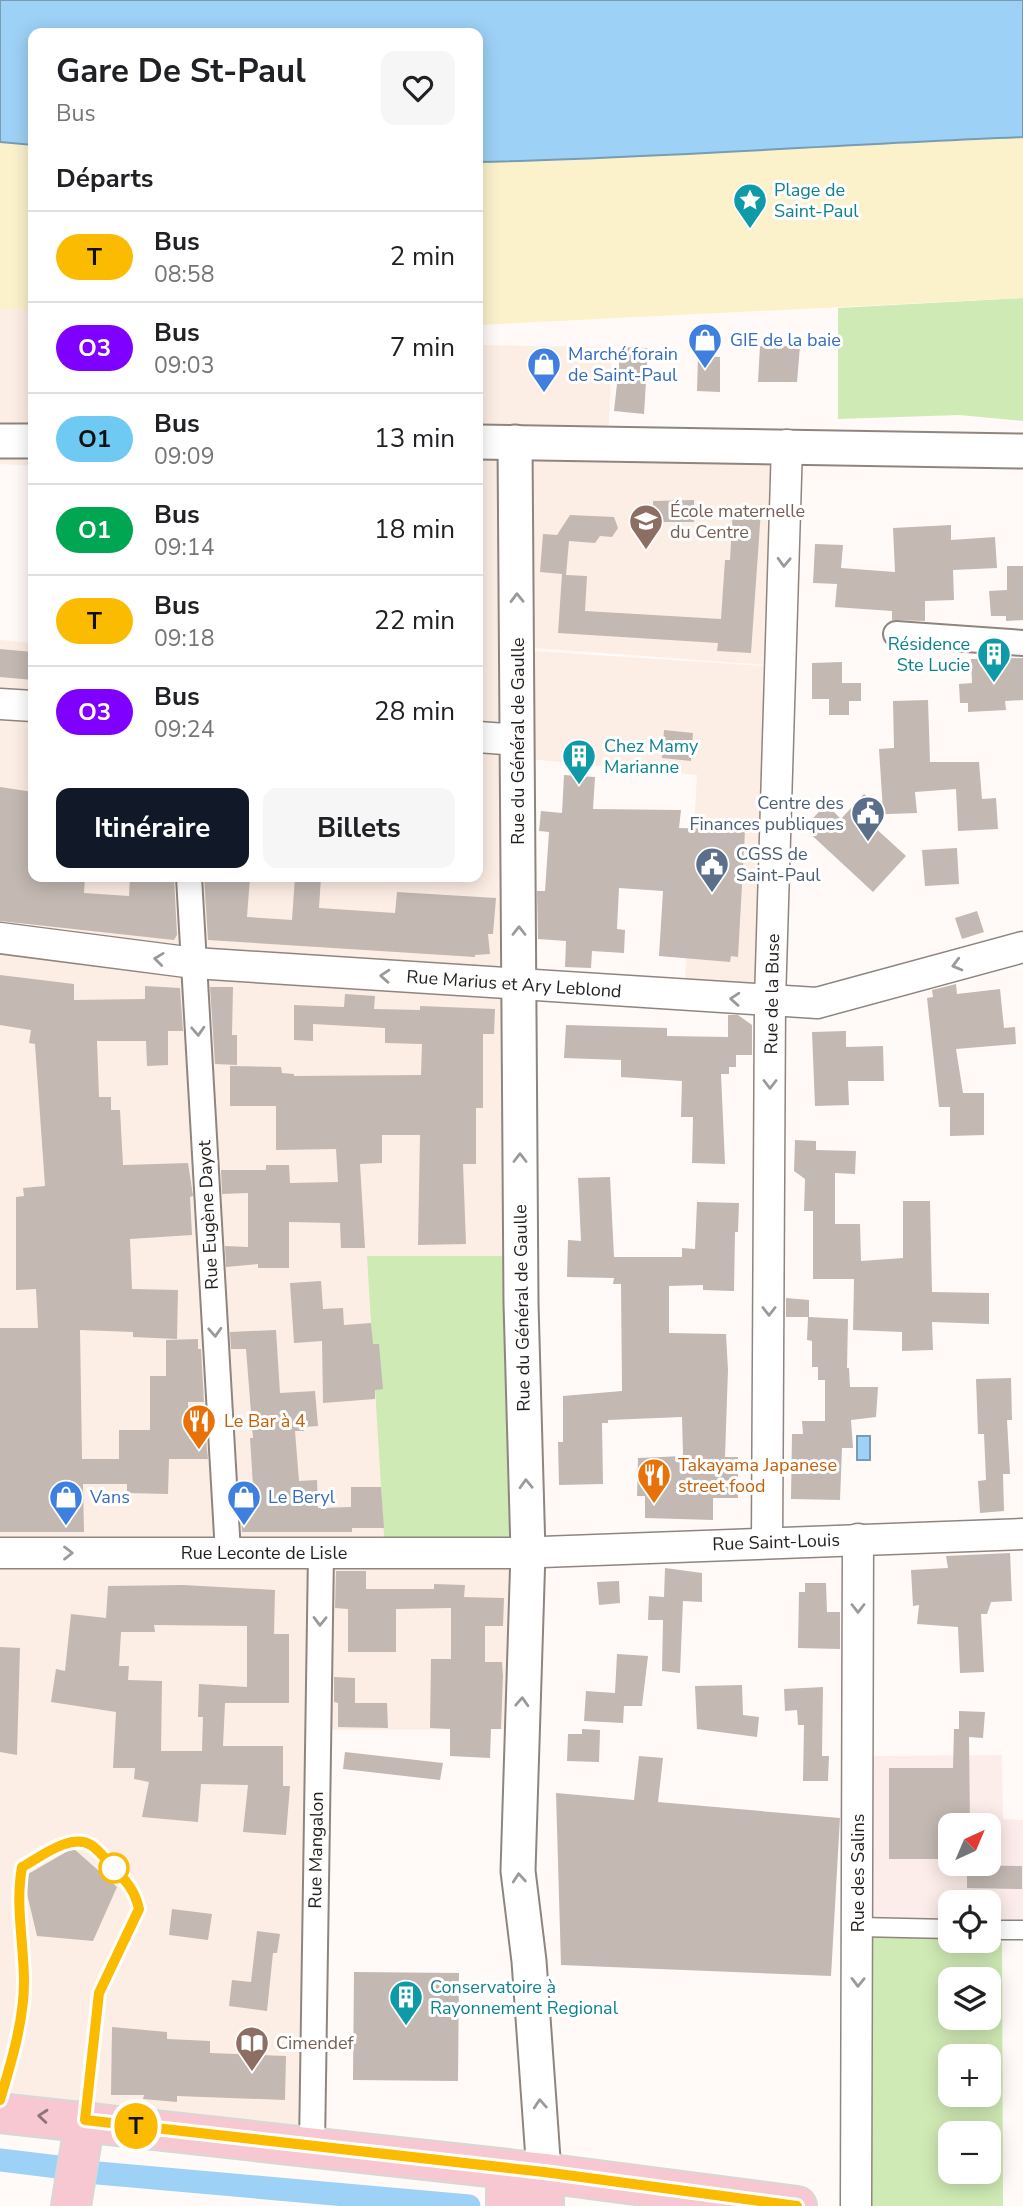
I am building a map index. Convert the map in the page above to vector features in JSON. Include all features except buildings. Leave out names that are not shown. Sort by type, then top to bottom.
[{"type":"main road","points":[[0,441],[28,441]]},
{"type":"main road","points":[[483,442],[1023,451]]},
{"type":"main road","name":"Rue du Général de Gaulle","points":[[516,442],[521,1303],[528,1552],[518,1871],[530,1961],[544,2189]]},
{"type":"main road","points":[[0,2113],[85,2120],[506,2169],[544,2189],[797,2206]]},
{"type":"main road","points":[[71,2206],[85,2120]]},
{"type":"main road","points":[[506,2169],[506,2206]]},
{"type":"street","name":"Rue de la Buse","points":[[767,1543],[771,1001],[787,445]]},
{"type":"street","points":[[896,634],[1023,643]]},
{"type":"street","points":[[0,704],[28,706]]},
{"type":"street","points":[[483,737],[518,740]]},
{"type":"street","name":"Rue Eugène Dayot","points":[[189,882],[228,1553]]},
{"type":"street","name":"Rue Marius et Ary Leblond","points":[[0,938],[194,963],[817,1003],[1023,947]]},
{"type":"street","name":"Rue Saint-Louis","points":[[528,1552],[1023,1534]]},
{"type":"street","name":"Rue des Salins","points":[[856,2206],[859,1927],[858,1539]]},
{"type":"street","name":"Rue Leconte de Lisle","points":[[0,1553],[528,1552]]},
{"type":"street","name":"Rue Mangalon","points":[[312,2147],[321,1553]]},
{"type":"street","points":[[859,1927],[938,1929]]},
{"type":"street","points":[[1001,1930],[1023,1930]]},
{"type":"shaded area","points":[[0,309],[28,309],[28,466],[0,464]]},
{"type":"shaded area","points":[[483,345],[612,347],[608,443],[516,442],[518,650],[781,667],[770,1001],[684,995],[697,775],[519,758],[521,1256],[367,1257],[528,1552],[521,1729],[318,1730],[312,2147],[0,2113],[0,640],[28,643],[28,882],[483,882]]},
{"type":"shaded area","name":"École maternelle du Centre","points":[[521,452],[774,456],[768,665],[521,647]]},
{"type":"shaded area","points":[[1002,1755],[1003,1819],[1023,1820],[1023,1930],[1001,1930],[1001,1890],[938,1890],[938,1929],[859,1927],[858,1756]]},
{"type":"green space","points":[[1023,298],[1023,421],[959,415],[838,419],[838,308]]},
{"type":"green space","points":[[367,1256],[521,1256],[528,1552],[385,1553]]},
{"type":"green space","points":[[859,1927],[938,1929],[938,1953],[1001,1953],[1002,1930],[1003,2206],[856,2206]]},
{"type":"sand","name":"Plage de Saint-Paul","points":[[1023,137],[1023,298],[483,325],[483,162]]},
{"type":"sand","points":[[0,142],[28,145],[28,309],[0,309]]},
{"type":"water","points":[[0,0],[1023,0],[1023,137],[483,162],[483,28],[28,28],[28,145],[0,142]]},
{"type":"water","points":[[857,1436],[870,1436],[870,1460],[857,1460]]},
{"type":"waterway","points":[[0,2160],[58,2167]]},
{"type":"waterway","points":[[98,2173],[469,2206]]},
{"type":"bus line","name":"T","points":[[0,2100],[21,2015],[24,1983],[18,1887],[22,1867],[65,1843],[79,1841],[90,1844],[129,1884],[136,1895],[139,1909],[99,1993],[85,2120],[544,2172],[797,2206]]},
{"type":"place","name":"Plage de Saint-Paul","points":[[750,230]]},
{"type":"place","name":"GIE de la baie","points":[[705,370]]},
{"type":"place","name":"Marché forain de Saint-Paul","points":[[544,394]]},
{"type":"place","name":"École maternelle du Centre","points":[[646,551]]},
{"type":"place","name":"Résidence Ste Lucie","points":[[994,684]]},
{"type":"place","name":"Chez Mamy Marianne","points":[[579,786]]},
{"type":"place","name":"Centre des Finances publiques","points":[[868,843]]},
{"type":"place","name":"CGSS de Saint-Paul","points":[[712,894]]},
{"type":"place","name":"Le Bar à 4","points":[[199,1451]]},
{"type":"place","name":"Takayama Japanese street food","points":[[654,1505]]},
{"type":"place","name":"Vans","points":[[66,1527]]},
{"type":"place","name":"Le Beryl","points":[[244,1527]]},
{"type":"place","name":"Conservatoire à Rayonnement Regional","points":[[406,2027]]},
{"type":"place","name":"Cimendef","points":[[252,2073]]}]
